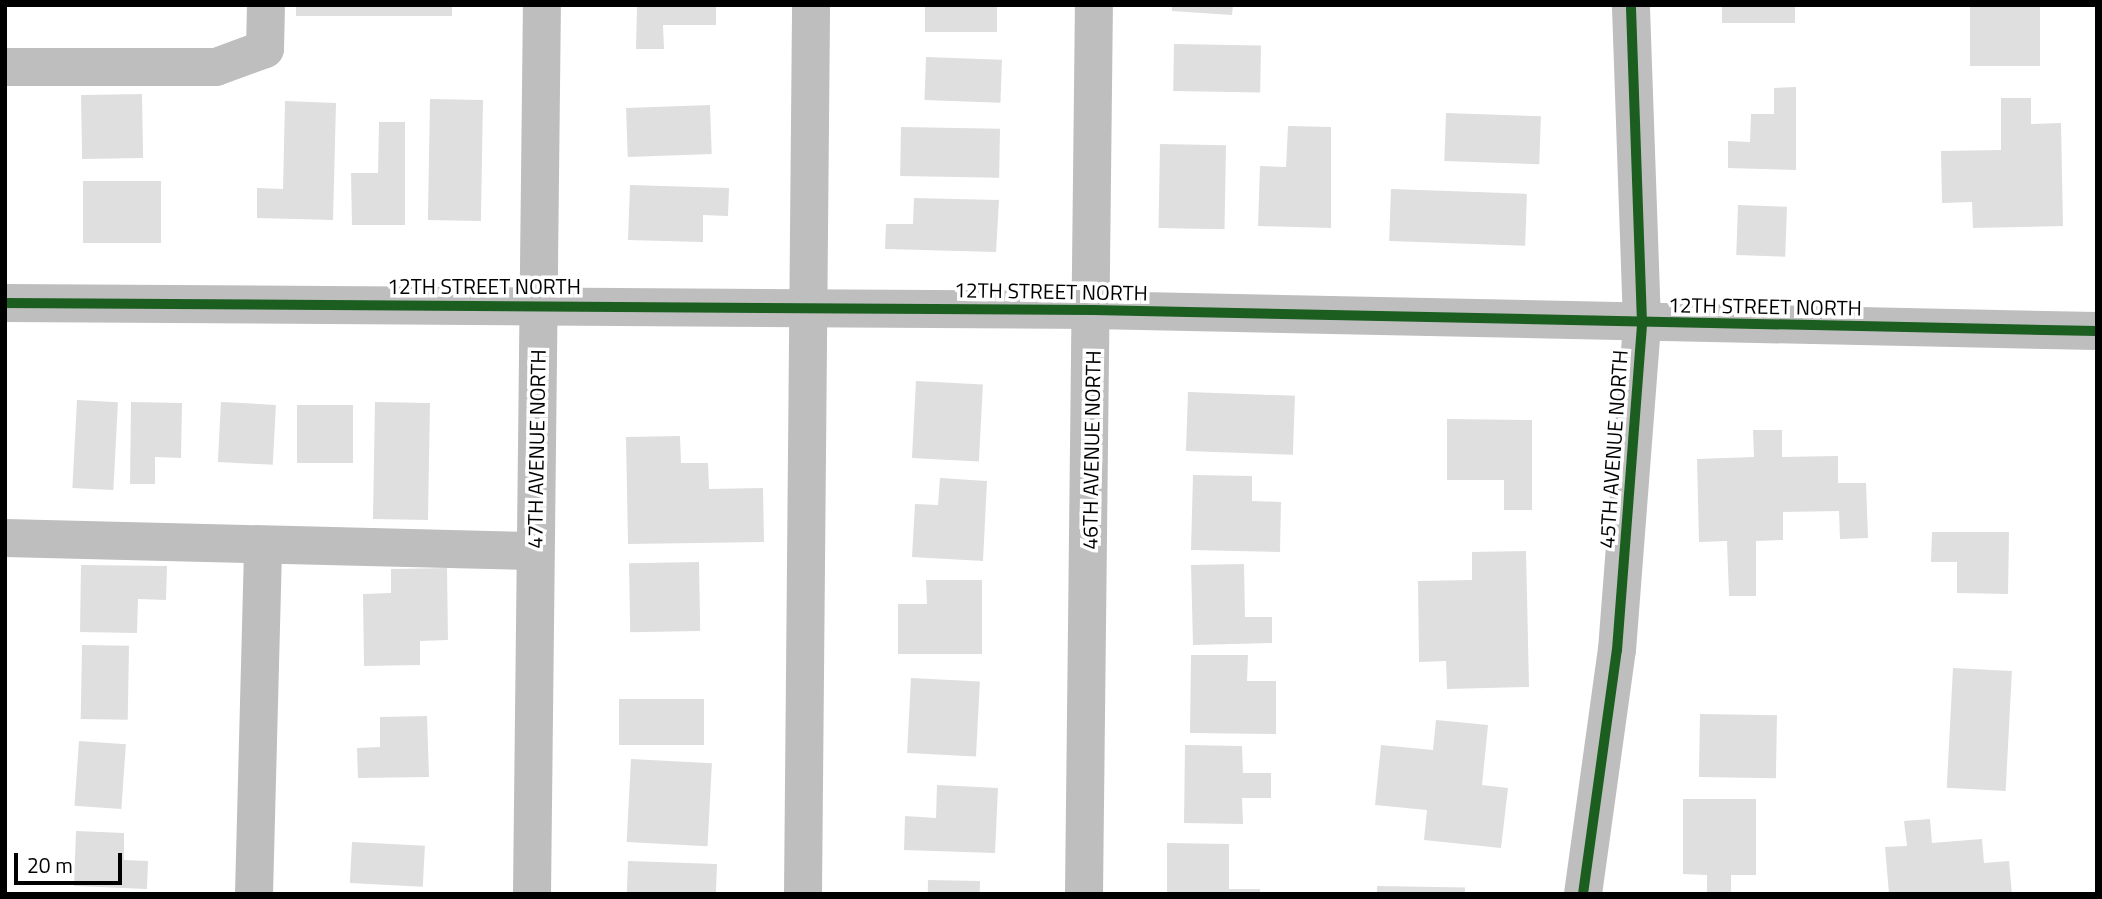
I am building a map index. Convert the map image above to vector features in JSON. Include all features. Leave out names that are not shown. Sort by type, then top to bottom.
[{"type":"street","points":[[5,67],[216,67],[265,49],[266,5]]},
{"type":"street","name":"47TH AVENUE NORTH","points":[[531,894],[542,5]]},
{"type":"street","points":[[803,894],[811,5]]},
{"type":"street","name":"46TH AVENUE NORTH","points":[[1084,894],[1093,310],[1094,5]]},
{"type":"street","name":"45TH AVENUE NORTH","points":[[1583,894],[1617,650],[1642,323],[1631,5]]},
{"type":"street","name":"12TH STREET NORTH","points":[[5,303],[1093,310],[2097,331]]},
{"type":"street","points":[[5,538],[535,551]]},
{"type":"street","points":[[254,894],[263,545]]},
{"type":"building","points":[[296,5],[452,5],[452,16],[296,16]]},
{"type":"building","points":[[637,5],[716,5],[716,25],[663,25],[664,49],[636,49]]},
{"type":"building","points":[[925,5],[997,5],[997,32],[925,32]]},
{"type":"building","points":[[1172,5],[1233,5],[1232,15],[1172,11]]},
{"type":"building","points":[[1722,5],[1795,5],[1795,23],[1722,23]]},
{"type":"building","points":[[1970,5],[2040,5],[2040,66],[1970,66]]},
{"type":"building","points":[[1174,44],[1261,46],[1260,93],[1173,91]]},
{"type":"building","points":[[926,57],[1002,60],[1000,103],[924,100]]},
{"type":"building","points":[[1796,87],[1796,170],[1728,168],[1728,141],[1750,142],[1751,114],[1774,114],[1774,88]]},
{"type":"building","points":[[142,94],[143,158],[82,159],[81,95]]},
{"type":"building","points":[[2001,98],[2031,98],[2031,124],[2061,123],[2063,226],[1973,228],[1972,202],[1942,203],[1941,151],[2001,150]]},
{"type":"building","points":[[430,99],[483,100],[481,221],[428,220]]},
{"type":"building","points":[[285,101],[336,103],[333,220],[257,218],[257,188],[283,189]]},
{"type":"building","points":[[710,105],[712,154],[628,157],[626,108]]},
{"type":"building","points":[[1446,113],[1541,116],[1539,164],[1444,161]]},
{"type":"building","points":[[379,122],[405,122],[405,225],[352,225],[351,173],[378,173]]},
{"type":"building","points":[[1288,126],[1331,127],[1331,228],[1258,226],[1260,166],[1286,167]]},
{"type":"building","points":[[901,127],[1000,129],[999,178],[900,176]]},
{"type":"building","points":[[1160,144],[1226,145],[1225,229],[1159,228]]},
{"type":"building","points":[[83,181],[161,181],[161,243],[83,243]]},
{"type":"building","points":[[630,185],[729,188],[728,216],[703,215],[703,242],[628,240]]},
{"type":"building","points":[[1391,189],[1527,194],[1525,246],[1389,241]]},
{"type":"building","points":[[914,198],[999,200],[996,252],[885,249],[886,224],[913,224]]},
{"type":"building","points":[[1738,205],[1787,207],[1785,257],[1736,255]]},
{"type":"building","points":[[916,381],[983,385],[979,461],[912,458]]},
{"type":"building","points":[[1188,392],[1295,396],[1293,455],[1186,451]]},
{"type":"building","points":[[77,400],[118,402],[113,490],[72,488]]},
{"type":"building","points":[[131,402],[182,403],[181,458],[155,457],[155,484],[130,484]]},
{"type":"building","points":[[221,402],[276,405],[273,465],[218,462]]},
{"type":"building","points":[[375,402],[430,403],[428,520],[373,519]]},
{"type":"building","points":[[297,405],[353,405],[353,463],[297,463]]},
{"type":"building","points":[[1447,419],[1532,420],[1532,510],[1504,510],[1504,480],[1447,480]]},
{"type":"building","points":[[1753,430],[1782,430],[1782,457],[1838,456],[1838,483],[1866,483],[1868,538],[1840,539],[1839,511],[1783,512],[1783,540],[1756,541],[1756,596],[1729,596],[1727,541],[1699,542],[1697,459],[1754,457]]},
{"type":"building","points":[[680,436],[681,463],[708,463],[709,489],[763,488],[764,542],[628,544],[626,437]]},
{"type":"building","points":[[1193,475],[1252,476],[1252,501],[1281,502],[1280,552],[1191,550]]},
{"type":"building","points":[[940,478],[987,481],[983,561],[912,557],[915,504],[938,505]]},
{"type":"building","points":[[1932,532],[2009,532],[2008,594],[1957,593],[1957,562],[1931,562]]},
{"type":"building","points":[[1526,551],[1529,687],[1447,689],[1446,661],[1419,662],[1418,581],[1472,580],[1472,552]]},
{"type":"building","points":[[699,562],[700,631],[630,632],[629,563]]},
{"type":"building","points":[[1244,564],[1245,617],[1272,617],[1272,643],[1193,645],[1191,565]]},
{"type":"building","points":[[81,565],[167,566],[166,600],[138,599],[137,633],[80,632]]},
{"type":"building","points":[[447,568],[448,640],[420,641],[420,665],[364,666],[363,594],[391,593],[391,569]]},
{"type":"building","points":[[926,580],[982,580],[982,654],[898,654],[898,604],[927,604]]},
{"type":"building","points":[[82,645],[129,646],[128,720],[81,719]]},
{"type":"building","points":[[1191,655],[1248,655],[1247,681],[1276,681],[1276,734],[1190,733]]},
{"type":"building","points":[[1953,668],[2012,671],[2006,791],[1947,788]]},
{"type":"building","points":[[911,678],[980,682],[976,757],[907,753]]},
{"type":"building","points":[[619,699],[704,699],[704,745],[619,745]]},
{"type":"building","points":[[1700,714],[1777,715],[1776,778],[1699,777]]},
{"type":"building","points":[[427,716],[429,777],[358,778],[357,748],[380,747],[380,717]]},
{"type":"building","points":[[1436,720],[1488,725],[1482,785],[1508,788],[1501,848],[1424,840],[1427,810],[1375,805],[1381,745],[1433,750]]},
{"type":"building","points":[[79,741],[126,744],[121,809],[74,806]]},
{"type":"building","points":[[1185,745],[1242,746],[1243,773],[1271,773],[1271,798],[1242,798],[1243,824],[1184,823]]},
{"type":"building","points":[[631,759],[712,763],[708,846],[627,842]]},
{"type":"building","points":[[937,785],[998,788],[995,853],[904,850],[905,816],[936,818]]},
{"type":"building","points":[[1683,799],[1756,799],[1756,875],[1731,875],[1731,894],[1707,894],[1707,875],[1683,874]]},
{"type":"building","points":[[1930,819],[1932,843],[1982,839],[1984,863],[2009,861],[2012,894],[1889,894],[1885,847],[1907,846],[1904,821]]},
{"type":"building","points":[[76,831],[124,833],[124,860],[148,861],[147,889],[74,886]]},
{"type":"building","points":[[352,842],[425,846],[423,887],[350,883]]},
{"type":"building","points":[[1167,843],[1229,844],[1229,889],[1260,889],[1260,894],[1167,894]]},
{"type":"building","points":[[628,861],[717,864],[716,894],[627,894]]},
{"type":"building","points":[[928,880],[980,881],[980,894],[928,894]]},
{"type":"building","points":[[1377,886],[1465,888],[1465,894],[1377,894]]},
{"type":"cycle path","points":[[1583,894],[1617,650],[1642,323],[1631,5]]},
{"type":"cycle path","points":[[5,303],[1093,310],[2097,331]]}]
